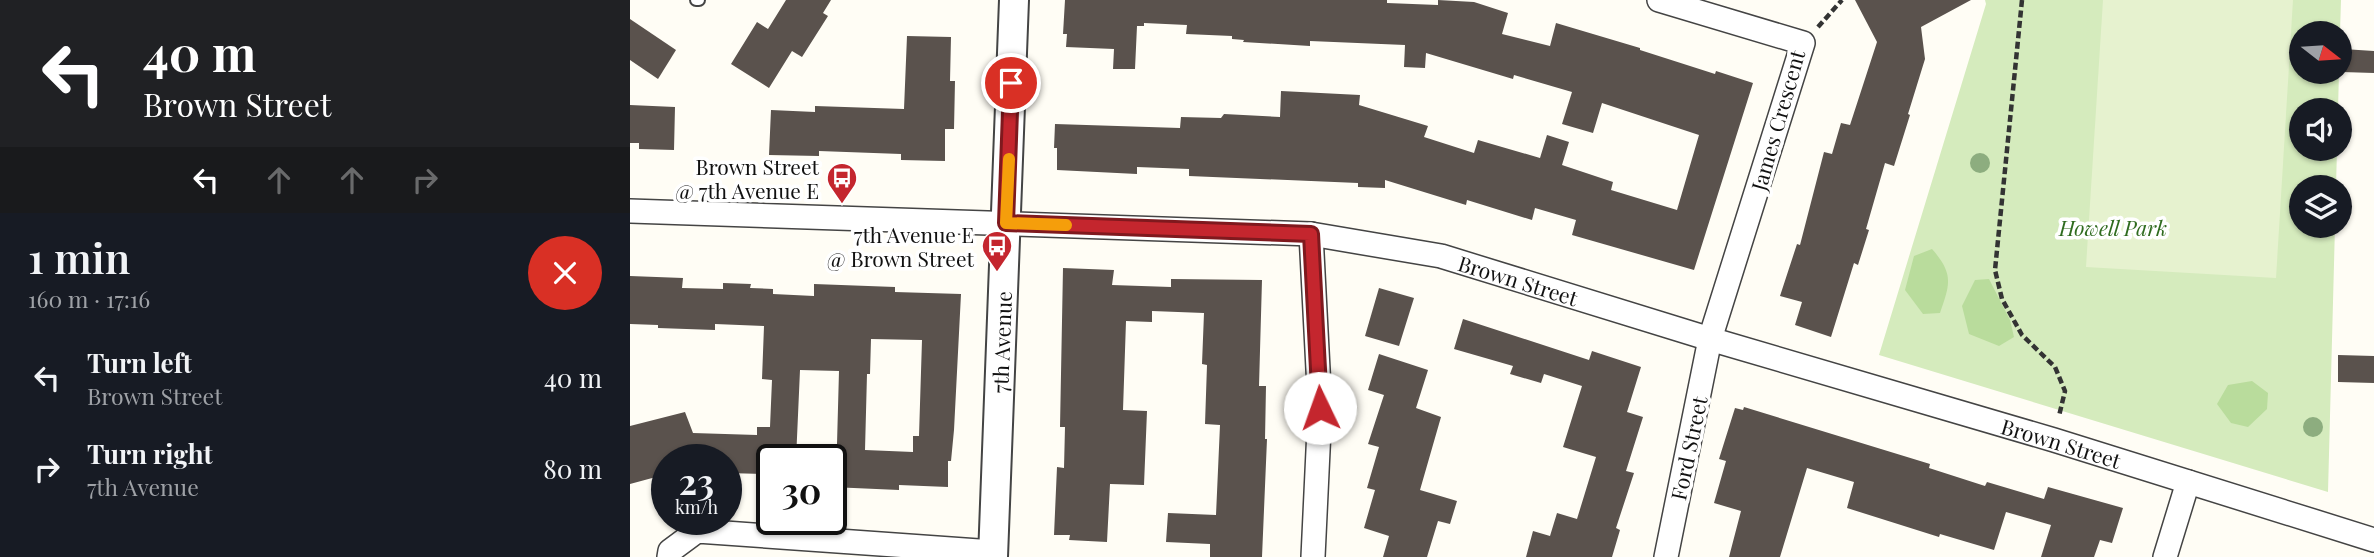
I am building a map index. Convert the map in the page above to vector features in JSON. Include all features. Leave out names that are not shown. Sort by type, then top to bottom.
[{"type":"street","name":"7th Avenue","points":[[993,555],[1014,0]]},
{"type":"street","name":"James Crescent","points":[[1658,0],[1803,44],[1710,339]]},
{"type":"street","name":"Brown Street","points":[[630,211],[1311,234],[1441,256],[1710,339],[2054,440],[2374,540]]},
{"type":"street","points":[[1311,234],[1320,408],[1313,557]]},
{"type":"street","name":"Ford Street","points":[[1666,557],[1710,339]]},
{"type":"street","points":[[2165,557],[2188,482]]},
{"type":"street","points":[[668,557],[670,551],[696,531],[993,555]]},
{"type":"path","points":[[1803,44],[1842,0]]},
{"type":"path","points":[[2022,0],[1995,270],[2002,299],[2022,335],[2055,367],[2065,391],[2054,440]]},
{"type":"green space","name":"Howell Park","points":[[1985,0],[2341,0],[2340,21],[2289,21],[2289,84],[2339,84],[2338,98],[2289,98],[2289,161],[2337,161],[2336,175],[2289,175],[2289,238],[2335,238],[2328,492],[1879,355],[1986,4]]},
{"type":"green space","points":[[2103,0],[2293,0],[2292,21],[2289,21],[2289,65],[2276,278],[2086,267]]},
{"type":"green space","points":[[1932,249],[1944,265],[1948,287],[1940,313],[1923,314],[1905,290],[1914,256]]},
{"type":"green space","points":[[1989,279],[2010,320],[2014,337],[1999,346],[1969,334],[1962,306],[1975,280]]},
{"type":"green space","points":[[2252,381],[2268,393],[2267,409],[2248,427],[2231,423],[2217,404],[2228,385]]},
{"type":"building","points":[[786,0],[831,0],[823,13],[828,16],[802,57],[792,51],[769,88],[731,64],[757,22],[768,29]]},
{"type":"building","points":[[1065,0],[1387,0],[1387,3],[1438,5],[1438,0],[1474,2],[1508,13],[1502,34],[1550,46],[1556,23],[1715,74],[1716,71],[1753,83],[1694,270],[1572,235],[1576,220],[1535,208],[1532,220],[1467,200],[1466,205],[1385,180],[1385,188],[1358,187],[1358,183],[1189,176],[1189,169],[1137,167],[1137,174],[1057,170],[1055,124],[1180,128],[1181,117],[1221,118],[1224,114],[1280,117],[1281,91],[1360,95],[1359,105],[1428,126],[1424,137],[1474,153],[1478,140],[1540,158],[1547,135],[1569,142],[1562,165],[1613,182],[1611,190],[1677,210],[1699,135],[1602,103],[1593,133],[1562,124],[1572,92],[1514,75],[1513,79],[1426,53],[1425,68],[1404,67],[1405,45],[1310,41],[1310,46],[1243,42],[1244,40],[1232,39],[1232,36],[1186,34],[1187,25],[1144,23],[1144,26],[1137,26],[1135,69],[1113,69],[1114,49],[1066,47],[1067,34],[1063,34]]},
{"type":"building","points":[[1855,0],[1971,0],[1921,27],[1925,59],[1908,114],[1910,115],[1894,166],[1885,163],[1866,229],[1869,230],[1858,265],[1854,263],[1831,337],[1795,325],[1802,302],[1780,296],[1797,244],[1800,245],[1824,152],[1832,154],[1841,123],[1850,125],[1877,42]]},
{"type":"building","points":[[630,19],[676,50],[658,79],[630,60]]},
{"type":"building","points":[[907,36],[951,37],[950,81],[955,81],[954,129],[945,129],[945,161],[901,160],[901,154],[819,151],[819,156],[769,155],[771,110],[815,112],[815,106],[904,109]]},
{"type":"building","points":[[2352,50],[2374,51],[2374,73],[2352,72]]},
{"type":"building","points":[[630,105],[675,107],[674,150],[639,149],[639,143],[630,143]]},
{"type":"building","points":[[1063,268],[1114,270],[1112,285],[1171,287],[1171,279],[1262,280],[1259,386],[1266,386],[1267,439],[1262,557],[1210,557],[1210,544],[1166,542],[1168,513],[1216,515],[1220,425],[1205,424],[1207,365],[1202,364],[1204,313],[1152,311],[1152,322],[1126,321],[1123,410],[1147,411],[1144,485],[1110,484],[1107,542],[1069,540],[1070,535],[1054,535],[1057,467],[1064,468],[1065,427],[1060,427]]},
{"type":"building","points":[[630,276],[683,278],[682,288],[723,289],[723,283],[751,284],[750,288],[773,289],[773,294],[814,296],[814,284],[895,287],[895,292],[961,294],[954,430],[951,461],[948,461],[948,487],[899,485],[899,490],[847,488],[847,444],[837,444],[839,371],[800,370],[797,444],[756,444],[756,474],[742,473],[742,444],[651,444],[651,478],[630,484],[630,426],[685,412],[693,433],[757,435],[757,427],[770,427],[772,380],[762,379],[764,326],[715,324],[715,330],[658,328],[658,325],[630,324]],"holes":[[[871,339],[922,340],[919,436],[913,436],[913,452],[865,450],[867,374],[870,374]]]},
{"type":"building","points":[[1379,288],[1414,298],[1399,346],[1365,336]]},
{"type":"building","points":[[1463,319],[1589,360],[1592,351],[1641,367],[1627,412],[1643,417],[1626,471],[1634,473],[1616,528],[1620,530],[1612,557],[1526,557],[1533,531],[1550,536],[1557,513],[1577,519],[1596,457],[1563,447],[1582,386],[1544,374],[1541,383],[1510,374],[1513,366],[1454,349]]},
{"type":"building","points":[[1379,354],[1428,370],[1416,408],[1441,417],[1420,490],[1457,501],[1450,524],[1438,521],[1427,557],[1383,557],[1389,536],[1364,528],[1375,490],[1367,488],[1379,447],[1368,444],[1384,395],[1368,390]]},
{"type":"building","points":[[2338,355],[2374,356],[2374,383],[2338,382]]},
{"type":"building","points":[[1744,407],[1930,464],[1929,468],[1985,486],[1987,482],[2044,499],[2048,487],[2123,508],[2112,543],[2100,540],[2094,557],[2041,557],[2051,525],[2006,512],[1994,550],[1940,534],[1939,537],[1847,508],[1854,482],[1807,468],[1780,557],[1729,557],[1741,511],[1714,503],[1726,461],[1719,459],[1735,408],[1743,410]]},
{"type":"slow traffic","points":[[1009,159],[1006,223],[1066,225]]},
{"type":"place","name":"Brown Street @ 7th Avenue E","points":[[842,205]]},
{"type":"place","name":"7th Avenue E @ Brown Street","points":[[997,273]]},
{"type":"route","points":[[1011,83],[1006,223],[1311,234],[1320,408]]}]
